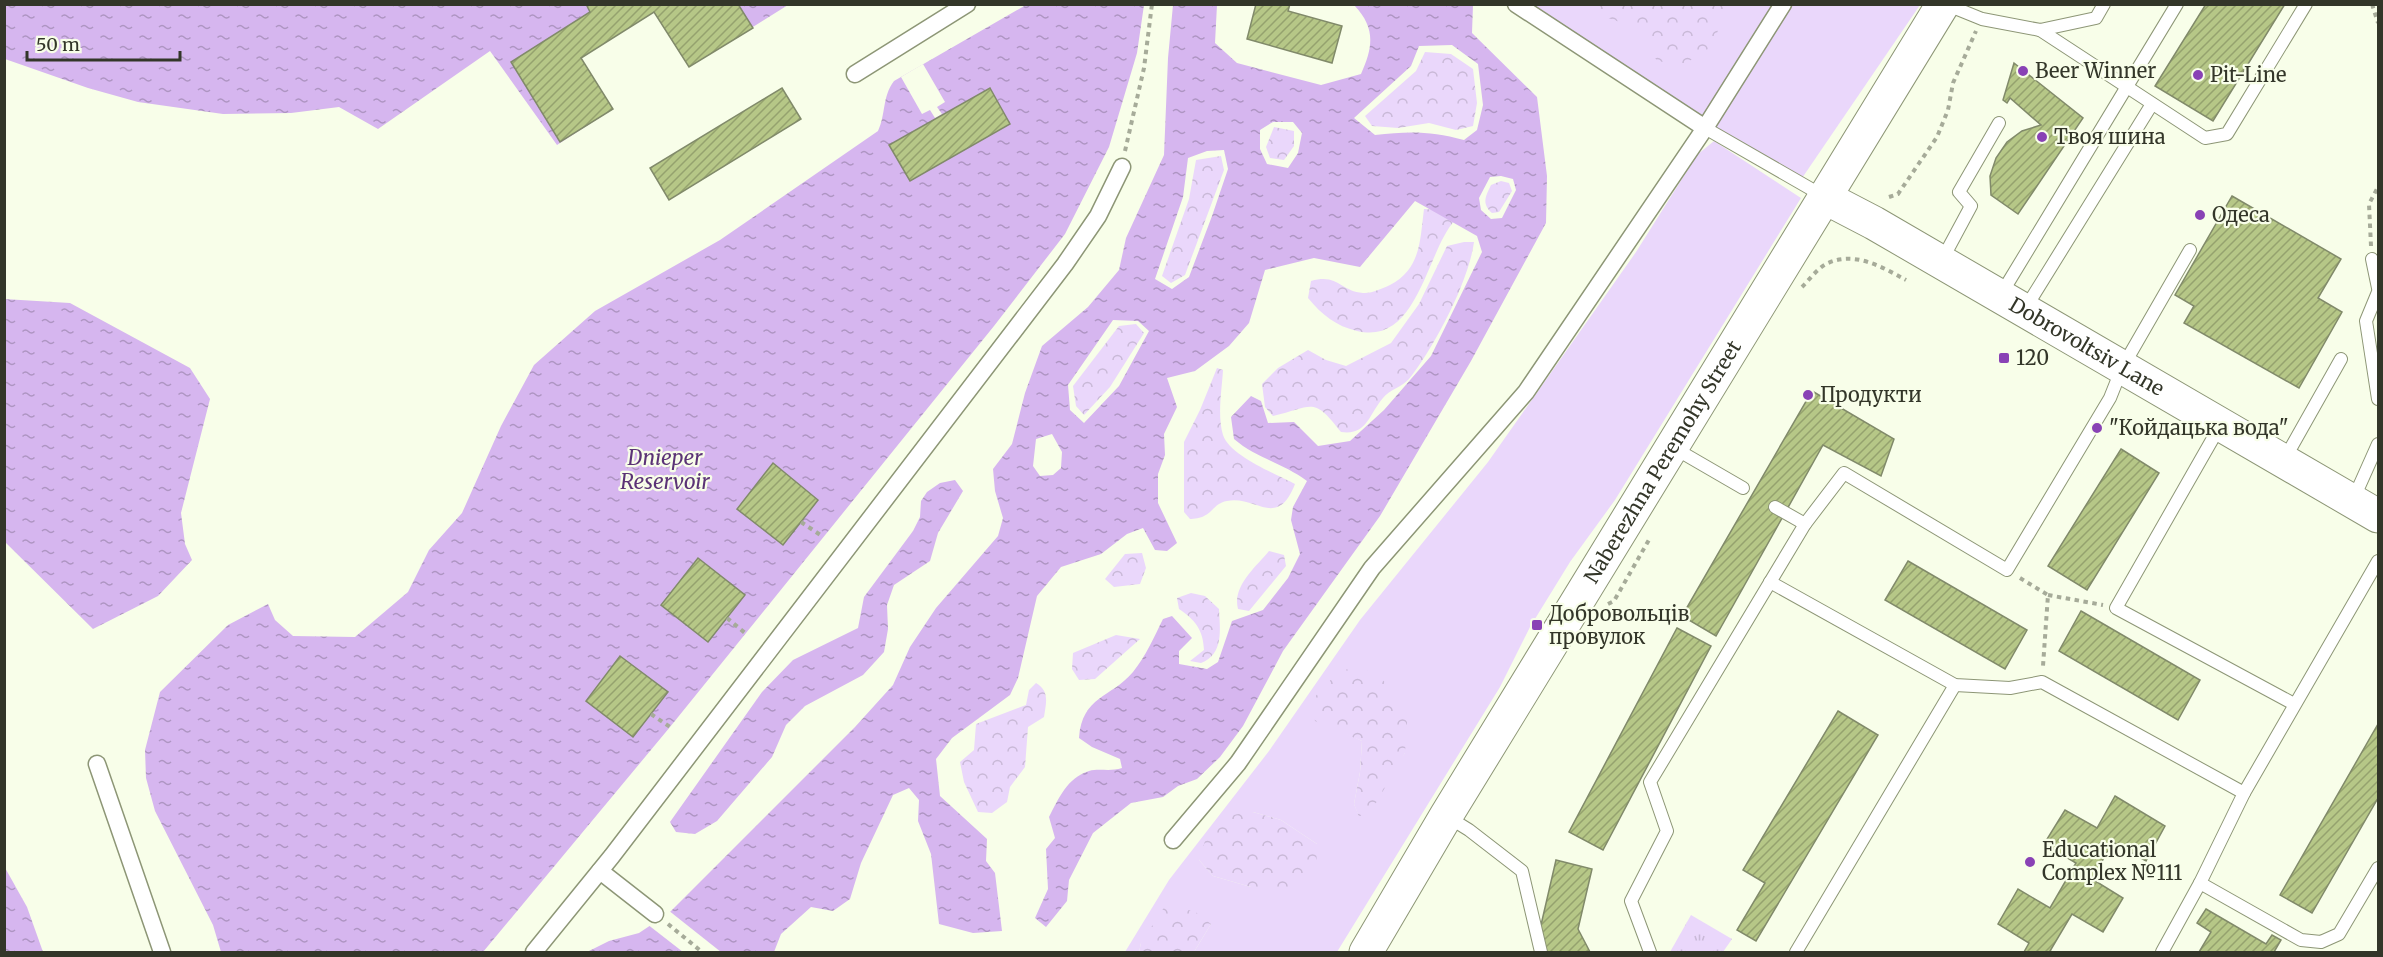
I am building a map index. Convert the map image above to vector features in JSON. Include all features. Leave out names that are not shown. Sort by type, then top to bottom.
[{"type":"main road","name":"Naberezhna Peremohy Street","points":[[1366,952],[1446,816],[1944,4]]},
{"type":"main road","name":"Dobrovoltsiv Lane","points":[[1826,198],[1941,261],[2365,509]]},
{"type":"street","points":[[855,74],[967,4]]},
{"type":"street","points":[[1516,4],[1705,128]]},
{"type":"street","points":[[1173,840],[1238,763],[1372,568],[1526,392],[1705,128],[1783,4]]},
{"type":"street","points":[[534,952],[600,871],[929,445],[1065,264],[1098,216],[1122,166]]},
{"type":"street","points":[[97,764],[162,952]]},
{"type":"street","points":[[600,871],[655,914]]},
{"type":"lane","points":[[1944,4],[1982,19],[2040,30],[2205,138],[2227,134],[2306,4]]},
{"type":"lane","points":[[2040,30],[2096,18],[2104,4]]},
{"type":"lane","points":[[2012,303],[2126,87],[2177,4]]},
{"type":"lane","points":[[2012,303],[2152,104]]},
{"type":"lane","points":[[1941,261],[1971,206],[1959,192],[1999,123]]},
{"type":"lane","points":[[1705,128],[1826,198]]},
{"type":"lane","points":[[1650,952],[1631,901],[1667,831],[1650,782],[1805,524],[1845,473],[2007,570],[2110,398],[2122,368],[2190,250]]},
{"type":"lane","points":[[2372,259],[2379,288]]},
{"type":"lane","points":[[2379,292],[2366,321],[2379,399]]},
{"type":"lane","points":[[2283,461],[2341,360]]},
{"type":"lane","points":[[2221,425],[2116,608],[2294,704]]},
{"type":"lane","points":[[2365,509],[2379,444]]},
{"type":"lane","points":[[1672,446],[1743,488]]},
{"type":"lane","points":[[1775,507],[1805,524]]},
{"type":"lane","points":[[2162,952],[2200,883],[2244,793],[2379,561]]},
{"type":"lane","points":[[1770,582],[1955,685],[2010,688],[2042,682],[2244,793]]},
{"type":"lane","points":[[1796,952],[1955,685]]},
{"type":"lane","points":[[1446,816],[1469,830],[1522,871],[1541,952]]},
{"type":"lane","points":[[2200,883],[2301,940],[2321,942],[2339,934],[2379,868]]},
{"type":"path","points":[[1122,166],[1144,68],[1152,4]]},
{"type":"path","points":[[2372,4],[2379,23]]},
{"type":"path","points":[[1889,197],[1898,194],[1937,137],[1948,110],[1953,83],[1982,19]]},
{"type":"path","points":[[2372,259],[2369,204],[2379,187]]},
{"type":"path","points":[[801,522],[822,536]]},
{"type":"path","points":[[2007,570],[2048,595],[2116,608]]},
{"type":"path","points":[[2042,682],[2048,595]]},
{"type":"path","points":[[727,618],[745,633]]},
{"type":"path","points":[[651,714],[670,726]]},
{"type":"path","points":[[655,914],[702,952]]},
{"type":"green space","points":[[1597,4],[1726,5],[1713,46],[1683,65],[1657,61],[1646,43],[1628,26],[1600,16]]},
{"type":"green space","points":[[1514,5],[1920,5],[1798,184]]},
{"type":"green space","points":[[1425,52],[1451,54],[1473,69],[1477,103],[1473,126],[1456,130],[1429,123],[1398,128],[1372,126],[1365,116],[1416,71]]},
{"type":"green space","points":[[1274,127],[1294,131],[1294,146],[1284,160],[1270,158],[1266,147]]},
{"type":"green space","points":[[1714,141],[1801,198],[1615,500],[1570,562],[1530,627],[1500,687],[1337,952],[1194,952],[1211,924],[1141,943],[1139,952],[1125,952],[1169,880],[1269,751],[1360,620],[1488,462],[1636,252],[1697,155]],"holes":[[[1341,731],[1405,753],[1359,816],[1354,804],[1360,772],[1362,741]],[[1253,812],[1281,820],[1317,844],[1251,887],[1213,876],[1199,860]]]},
{"type":"green space","points":[[1221,156],[1224,170],[1185,275],[1171,283],[1162,276],[1189,199],[1196,160]]},
{"type":"green space","points":[[1501,181],[1509,183],[1512,191],[1499,212],[1492,213],[1486,206],[1486,196],[1491,185]]},
{"type":"green space","points":[[1424,209],[1441,210],[1455,220],[1445,235],[1418,293],[1407,311],[1394,324],[1378,332],[1349,329],[1330,319],[1308,298],[1311,281],[1320,279],[1333,281],[1355,292],[1366,293],[1384,288],[1400,278],[1408,271],[1417,253]]},
{"type":"green space","points":[[1474,242],[1471,258],[1449,314],[1429,350],[1409,379],[1386,395],[1362,427],[1357,431],[1341,432],[1318,408],[1305,407],[1273,416],[1265,407],[1262,384],[1278,368],[1308,350],[1326,360],[1346,366],[1391,343],[1419,304],[1447,246]]},
{"type":"green space","points":[[1136,324],[1144,333],[1110,387],[1084,415],[1076,406],[1073,386],[1119,326]]},
{"type":"green space","points":[[1217,368],[1223,370],[1220,419],[1227,443],[1254,464],[1295,484],[1288,498],[1281,505],[1273,508],[1238,500],[1227,501],[1220,503],[1203,517],[1190,519],[1184,512],[1184,442]]},
{"type":"green space","points":[[1269,551],[1284,555],[1286,566],[1249,611],[1238,609],[1238,592],[1246,577]]},
{"type":"green space","points":[[1142,553],[1146,568],[1140,584],[1114,587],[1105,579],[1125,554]]},
{"type":"green space","points":[[1191,593],[1205,596],[1219,609],[1220,633],[1217,647],[1214,654],[1201,663],[1190,661],[1204,650],[1200,631],[1194,621],[1179,609],[1177,598]]},
{"type":"green space","points":[[1116,635],[1140,639],[1095,679],[1079,680],[1072,669],[1073,653]]},
{"type":"green space","points":[[1340,670],[1376,672],[1393,692],[1407,722],[1405,753],[1376,803],[1359,817],[1354,804],[1360,772],[1362,741],[1315,721],[1311,701]]},
{"type":"green space","points":[[1036,683],[1045,694],[1046,707],[1044,717],[1028,727],[1025,767],[1010,787],[1007,802],[992,813],[978,812],[964,782],[960,762],[974,750],[976,724],[1026,705],[1029,690]]},
{"type":"green space","points":[[1253,812],[1281,820],[1317,844],[1316,874],[1285,889],[1251,887],[1213,876],[1199,860],[1205,841],[1225,816]]},
{"type":"green space","points":[[1165,906],[1194,911],[1211,924],[1194,952],[1139,952],[1141,943]]},
{"type":"green space","points":[[1691,915],[1732,939],[1723,952],[1670,952]]},
{"type":"water","points":[[5,5],[788,5],[689,67],[654,12],[581,58],[613,109],[557,145],[490,51],[378,129],[339,107],[291,113],[223,114],[138,102],[88,88],[5,59]]},
{"type":"water","name":"Dnieper Reservoir","points":[[1026,5],[1144,5],[1137,53],[1109,147],[1065,234],[994,326],[670,727],[483,952],[221,952],[213,925],[155,811],[146,778],[145,750],[160,692],[228,625],[268,604],[275,620],[293,636],[355,637],[408,592],[429,550],[462,513],[501,426],[534,365],[595,311],[720,240],[878,131],[886,99],[894,81]]},
{"type":"water","points":[[1173,5],[1217,5],[1215,43],[1237,63],[1321,85],[1361,74],[1368,55],[1370,38],[1366,22],[1354,5],[1473,5],[1472,33],[1537,97],[1547,176],[1546,223],[1471,361],[1380,516],[1283,651],[1243,726],[1220,757],[1197,779],[1178,786],[1163,797],[1131,803],[1093,833],[1069,880],[1067,901],[1046,927],[1035,918],[1048,889],[1046,849],[1055,838],[1049,817],[1060,796],[1081,774],[1093,770],[1122,768],[1120,759],[1092,747],[1079,738],[1081,724],[1086,714],[1099,699],[1133,672],[1146,653],[1163,619],[1172,616],[1192,638],[1179,651],[1179,664],[1207,669],[1218,662],[1232,621],[1263,610],[1288,578],[1300,554],[1291,520],[1293,507],[1307,481],[1242,446],[1234,439],[1231,417],[1251,396],[1261,401],[1268,423],[1294,422],[1318,446],[1350,441],[1384,410],[1431,356],[1482,252],[1477,236],[1415,201],[1360,267],[1314,258],[1265,270],[1249,323],[1229,346],[1195,371],[1167,378],[1177,407],[1164,434],[1165,455],[1158,474],[1158,503],[1177,543],[1167,551],[1155,550],[1143,528],[1127,534],[1101,554],[1061,567],[1037,596],[1018,678],[1010,695],[952,738],[936,759],[940,796],[987,839],[986,861],[995,873],[1002,931],[973,933],[939,924],[931,854],[918,821],[919,800],[909,788],[893,795],[861,863],[850,899],[833,911],[811,907],[781,934],[774,952],[587,952],[609,941],[639,933],[669,913],[855,727],[893,685],[910,647],[936,608],[998,536],[1003,518],[995,491],[993,469],[1012,444],[1025,393],[1042,346],[1088,307],[1119,270],[1126,238],[1164,155],[1168,58]],"holes":[[[1452,45],[1478,64],[1483,105],[1477,130],[1464,140],[1420,133],[1375,135],[1354,118],[1411,66],[1419,46]],[[1273,122],[1293,122],[1302,133],[1298,153],[1288,168],[1267,164],[1260,149],[1260,130]],[[1224,150],[1228,169],[1189,277],[1172,289],[1155,279],[1183,197],[1188,158],[1207,151]],[[1501,176],[1513,179],[1516,190],[1502,218],[1491,219],[1481,210],[1479,198],[1490,177]],[[1113,320],[1138,321],[1149,331],[1119,386],[1084,423],[1070,410],[1068,385]],[[1052,434],[1062,452],[1061,468],[1053,475],[1040,476],[1033,466],[1036,439]]]},
{"type":"water","points":[[4,299],[70,303],[190,368],[210,399],[181,513],[185,544],[192,560],[158,596],[93,629],[5,542]]},
{"type":"water","points":[[955,480],[963,491],[938,533],[930,561],[894,585],[887,605],[888,629],[884,652],[863,675],[805,706],[786,725],[772,757],[717,821],[695,834],[676,832],[670,822],[762,692],[793,660],[858,628],[864,597],[913,531],[920,517],[921,501],[927,492],[940,483]]},
{"type":"water","points":[[4,866],[27,907],[43,952],[5,952]]},
{"type":"pier","points":[[923,64],[945,102],[937,107],[942,114],[935,118],[930,110],[922,114],[901,77]]},
{"type":"pier","points":[[668,910],[721,952],[683,952],[647,924]]},
{"type":"building","points":[[586,4],[738,4],[753,28],[689,67],[654,12],[581,58],[613,109],[560,142],[511,62],[590,12]]},
{"type":"building","points":[[1256,4],[1290,4],[1288,11],[1342,26],[1332,63],[1247,39]]},
{"type":"building","points":[[2206,4],[2285,4],[2213,121],[2155,86]]},
{"type":"building","name":"Твоя шина","points":[[2014,63],[2083,118],[2018,214],[1991,195],[1990,176],[1996,158],[2007,142],[2022,131],[2041,125],[2010,98],[2007,103],[2003,100]]},
{"type":"building","points":[[782,88],[801,119],[669,200],[650,168]]},
{"type":"building","points":[[990,88],[1010,124],[910,181],[889,145]]},
{"type":"building","points":[[2232,196],[2341,259],[2318,298],[2342,312],[2299,388],[2184,323],[2194,306],[2175,295]]},
{"type":"building","points":[[1812,391],[1894,439],[1881,476],[1823,445],[1716,636],[1682,616]]},
{"type":"building","points":[[2121,449],[2159,473],[2087,590],[2048,566]]},
{"type":"building","points":[[773,463],[818,500],[783,545],[737,509]]},
{"type":"building","points":[[698,558],[745,595],[708,642],[661,605]]},
{"type":"building","points":[[1908,561],[2027,630],[2005,669],[1885,600]]},
{"type":"building","points":[[2081,611],[2200,680],[2178,720],[2059,651]]},
{"type":"building","points":[[1677,628],[1711,646],[1603,850],[1569,832]]},
{"type":"building","points":[[620,656],[668,692],[633,737],[586,701]]},
{"type":"building","points":[[1838,711],[1878,735],[1756,941],[1737,930],[1765,883],[1743,870]]},
{"type":"building","points":[[2378,724],[2378,798],[2312,913],[2280,895]]},
{"type":"building","points":[[2115,796],[2165,826],[2146,861],[2113,842],[2092,879],[2123,898],[2103,932],[2072,914],[2050,951],[2052,952],[2024,952],[2029,943],[1998,924],[2018,889],[2050,908],[2076,863],[2044,844],[2065,810],[2097,828]]},
{"type":"building","points":[[1556,860],[1592,869],[1578,929],[1590,952],[1545,952],[1538,938]]},
{"type":"building","points":[[2206,909],[2266,944],[2272,935],[2281,940],[2274,952],[2199,952],[2211,932],[2197,923]]},
{"type":"place","name":"Beer Winner","points":[[2023,71]]},
{"type":"place","name":"Pit-Line","points":[[2198,75]]},
{"type":"place","name":"Твоя шина","points":[[2042,137]]},
{"type":"place","name":"Одеса","points":[[2200,215]]},
{"type":"place","name":"120","points":[[2004,358]]},
{"type":"place","name":"Продукти","points":[[1808,395]]},
{"type":"place","name":"\"Койдацька вода\"","points":[[2097,428]]},
{"type":"place","name":"Добровольців провулок","points":[[1537,625]]},
{"type":"place","name":"Educational Complex №111","points":[[2030,862]]}]
